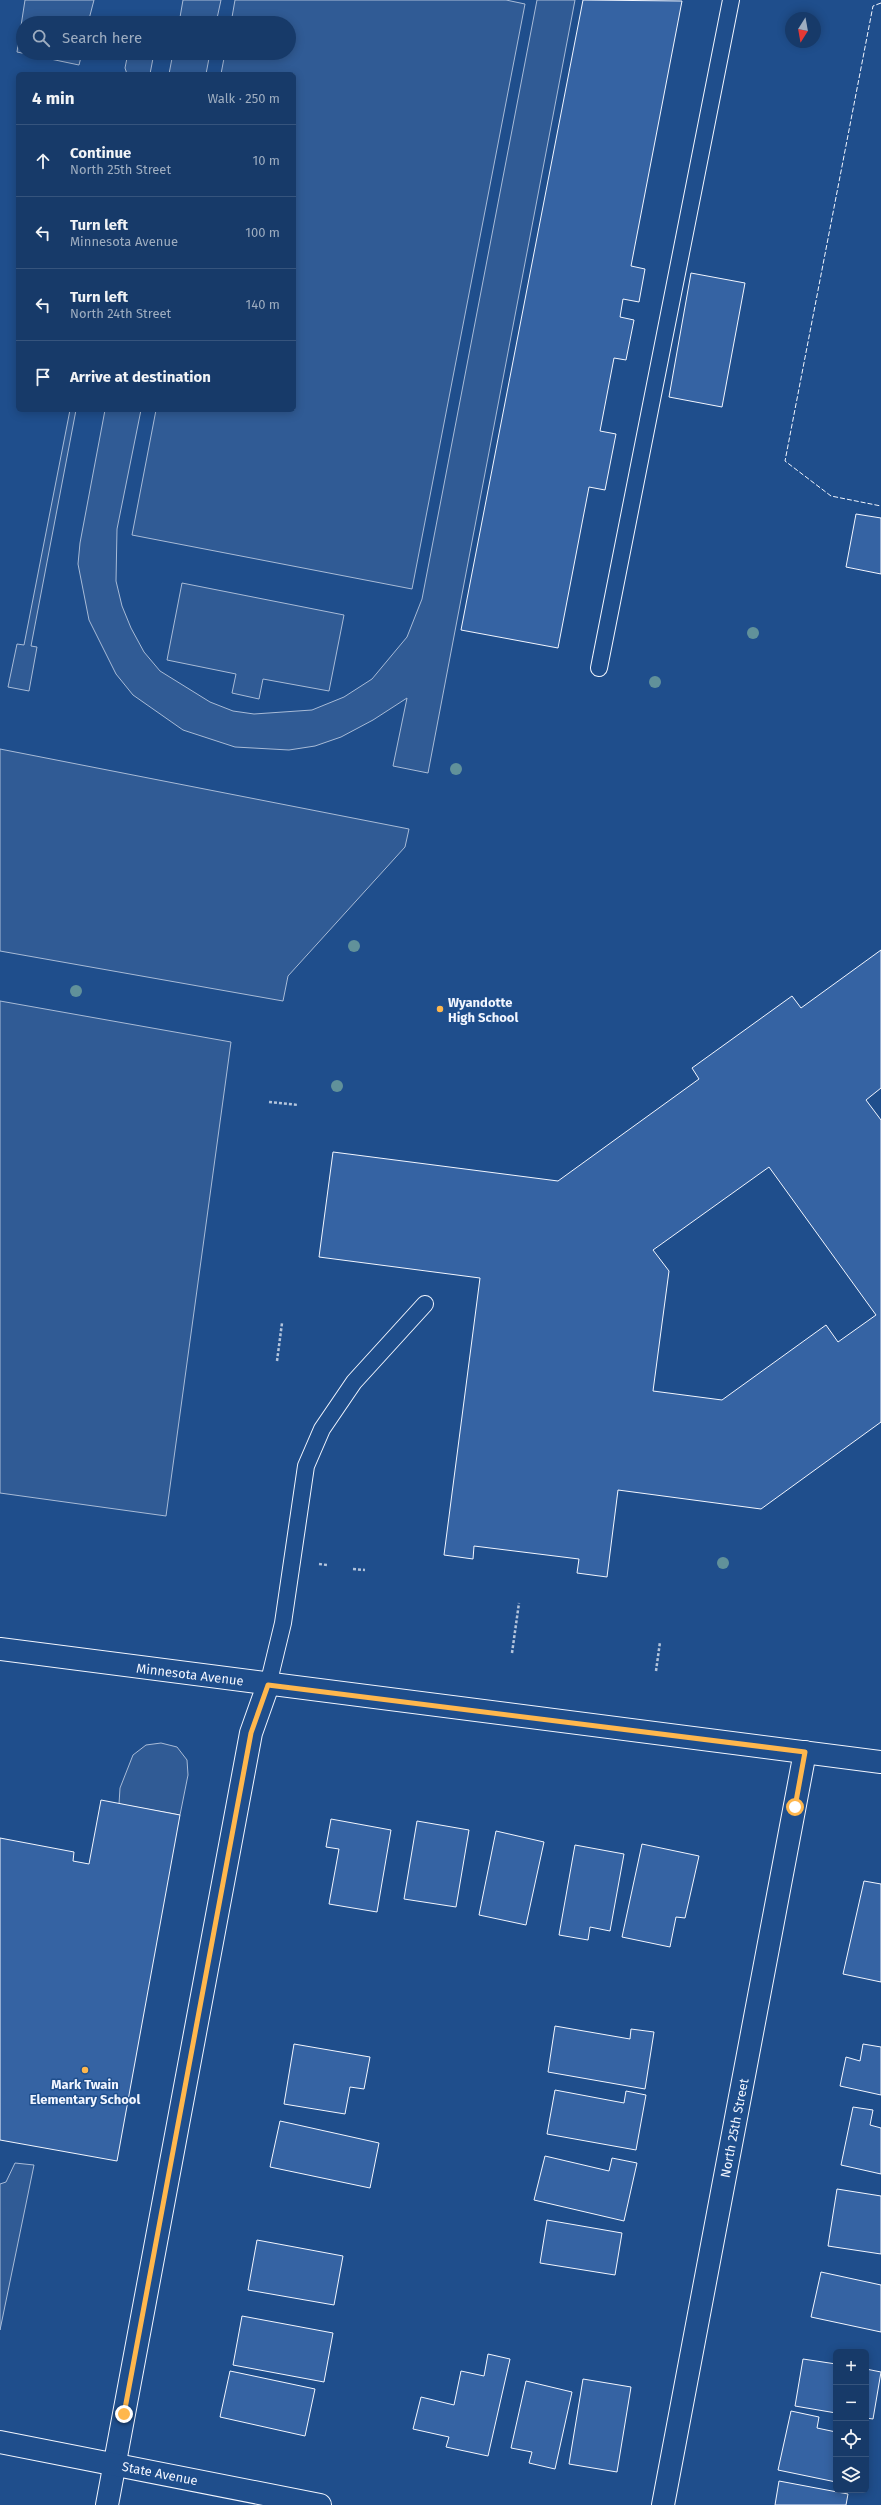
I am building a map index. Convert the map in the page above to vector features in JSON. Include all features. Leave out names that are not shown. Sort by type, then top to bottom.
[{"type":"street","name":"Minnesota Avenue","points":[[0,1650],[881,1762]]},
{"type":"street","points":[[107,2505],[251,1733],[268,1685]]},
{"type":"street","name":"North 25th Street","points":[[663,2505],[805,1752]]},
{"type":"street","name":"State Avenue","points":[[0,2442],[320,2505]]},
{"type":"lane","points":[[599,668],[731,0]]},
{"type":"lane","points":[[268,1685],[283,1623],[306,1466],[322,1429],[354,1382],[425,1304]]},
{"type":"path","points":[[269,1102],[298,1105]]},
{"type":"path","points":[[277,1361],[282,1323]]},
{"type":"path","points":[[353,1569],[365,1570]]},
{"type":"path","points":[[512,1653],[519,1603]]},
{"type":"path","points":[[656,1671],[660,1642]]},
{"type":"shaded area","points":[[25,0],[94,0],[90,16],[23,16]]},
{"type":"shaded area","points":[[183,0],[221,0],[218,16],[180,16]]},
{"type":"shaded area","points":[[235,0],[506,0],[525,4],[412,589],[132,535],[156,412],[296,412],[296,72],[221,72],[224,60],[296,60],[296,16],[232,16]]},
{"type":"shaded area","points":[[537,0],[575,0],[428,773],[393,766],[407,698],[373,720],[341,737],[315,746],[289,750],[235,747],[183,730],[133,695],[116,674],[89,620],[78,564],[80,543],[105,412],[141,412],[117,529],[116,581],[122,606],[131,628],[144,652],[160,671],[210,702],[233,711],[254,714],[312,710],[344,697],[372,679],[407,637],[422,599]]},
{"type":"shaded area","points":[[55,60],[80,60],[79,65]]},
{"type":"shaded area","points":[[127,60],[153,60],[150,72],[126,72],[125,68]]},
{"type":"shaded area","points":[[172,60],[209,60],[206,72],[169,72]]},
{"type":"shaded area","points":[[70,412],[76,412],[31,646],[37,647],[29,691],[8,687],[17,644],[24,645]]},
{"type":"shaded area","points":[[182,583],[344,615],[329,691],[263,679],[259,699],[232,693],[236,674],[167,660]]},
{"type":"shaded area","points":[[0,749],[409,829],[405,847],[288,976],[283,1001],[0,951]]},
{"type":"shaded area","points":[[0,1001],[231,1042],[166,1516],[0,1493]]},
{"type":"shaded area","points":[[161,1743],[177,1747],[187,1760],[188,1775],[180,1815],[119,1804],[120,1788],[133,1755],[146,1745]]},
{"type":"shaded area","points":[[15,2163],[34,2165],[0,2330],[0,2184],[6,2182]]},
{"type":"building","points":[[583,0],[682,1],[631,266],[645,269],[639,302],[623,299],[620,317],[634,320],[626,360],[614,358],[600,431],[616,434],[605,490],[589,487],[558,648],[461,630]]},
{"type":"building","points":[[691,273],[745,283],[722,407],[669,397]]},
{"type":"building","points":[[856,514],[881,518],[881,574],[846,567]]},
{"type":"building","points":[[881,950],[881,1088],[866,1100],[881,1120],[881,1422],[761,1509],[618,1490],[607,1577],[577,1573],[579,1559],[474,1546],[473,1559],[444,1555],[480,1278],[319,1257],[333,1152],[558,1181],[699,1079],[692,1068],[792,996],[801,1008]],"holes":[[[769,1167],[876,1315],[838,1342],[826,1325],[722,1400],[653,1391],[669,1271],[653,1250]]]},
{"type":"building","name":"Mark Twain Elementary School","points":[[101,1800],[180,1815],[117,2161],[0,2140],[0,1838],[74,1852],[73,1861],[89,1864]]},
{"type":"building","points":[[331,1819],[391,1830],[377,1912],[329,1904],[339,1849],[326,1847]]},
{"type":"building","points":[[417,1821],[469,1830],[456,1907],[404,1899]]},
{"type":"building","points":[[496,1831],[544,1842],[526,1925],[479,1915]]},
{"type":"building","points":[[642,1844],[699,1856],[685,1918],[676,1917],[670,1947],[622,1937]]},
{"type":"building","points":[[575,1845],[624,1854],[610,1931],[590,1927],[588,1940],[559,1935]]},
{"type":"building","points":[[864,1881],[881,1884],[881,1982],[843,1974]]},
{"type":"building","points":[[555,2026],[630,2039],[631,2029],[654,2032],[645,2089],[548,2072]]},
{"type":"building","points":[[294,2044],[370,2057],[364,2089],[350,2087],[345,2114],[284,2104]]},
{"type":"building","points":[[863,2044],[881,2047],[881,2095],[840,2086],[846,2057],[860,2061]]},
{"type":"building","points":[[555,2090],[624,2103],[626,2091],[646,2095],[636,2150],[547,2134]]},
{"type":"building","points":[[853,2107],[873,2110],[870,2125],[881,2128],[881,2174],[841,2165]]},
{"type":"building","points":[[280,2121],[379,2143],[370,2188],[270,2167]]},
{"type":"building","points":[[545,2156],[609,2171],[612,2158],[637,2163],[624,2221],[534,2200]]},
{"type":"building","points":[[837,2189],[881,2196],[881,2254],[828,2246]]},
{"type":"building","points":[[547,2220],[622,2233],[615,2275],[540,2263]]},
{"type":"building","points":[[257,2240],[343,2256],[334,2305],[248,2290]]},
{"type":"building","points":[[821,2272],[881,2285],[881,2332],[811,2317]]},
{"type":"building","points":[[242,2316],[333,2333],[324,2382],[233,2365]]},
{"type":"building","points":[[488,2354],[510,2359],[488,2456],[446,2447],[449,2437],[413,2429],[421,2397],[454,2405],[461,2371],[484,2376]]},
{"type":"building","points":[[803,2359],[833,2364],[833,2412],[795,2406]]},
{"type":"building","points":[[869,2370],[881,2372],[873,2419],[869,2418]]},
{"type":"building","points":[[230,2371],[315,2389],[305,2436],[220,2417]]},
{"type":"building","points":[[583,2379],[631,2387],[617,2472],[569,2464]]},
{"type":"building","points":[[526,2381],[572,2392],[555,2469],[529,2463],[532,2452],[511,2448]]},
{"type":"building","points":[[791,2411],[819,2417],[817,2428],[833,2431],[833,2481],[778,2470]]},
{"type":"building","points":[[779,2481],[833,2491],[833,2493],[848,2494],[846,2505],[775,2505]]},
{"type":"fence","points":[[881,3],[873,6],[785,461],[831,496],[881,506]]},
{"type":"place","name":"Wyandotte High School","points":[[440,1009]]},
{"type":"place","name":"Mark Twain Elementary School","points":[[85,2070]]},
{"type":"route","points":[[124,2414],[251,1733],[268,1685],[805,1752],[795,1807]]}]
